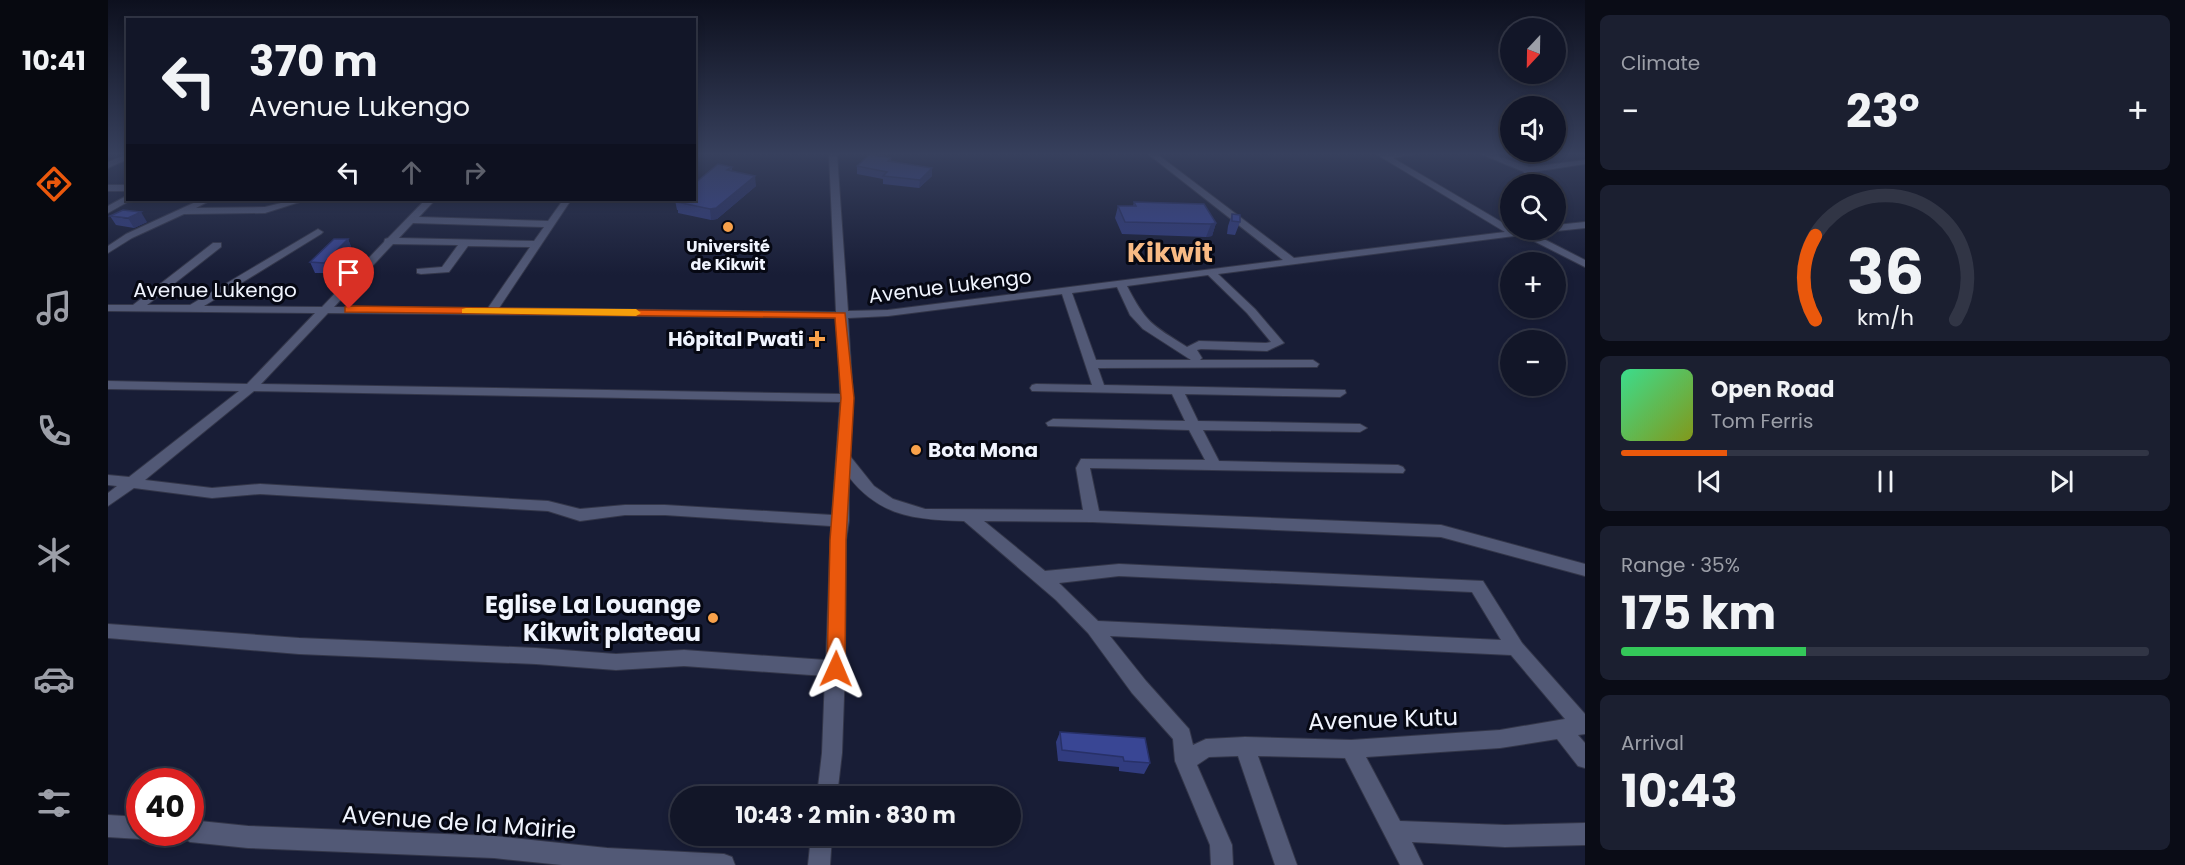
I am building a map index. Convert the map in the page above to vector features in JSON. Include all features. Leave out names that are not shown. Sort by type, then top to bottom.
[{"type":"street","points":[[828,786],[836,669],[838,540],[842,521],[848,398],[841,315],[836,194]]},
{"type":"street","points":[[1204,194],[1291,261]]},
{"type":"street","points":[[1452,194],[1500,222]]},
{"type":"street","points":[[108,210],[126,199]]},
{"type":"street","points":[[108,250],[129,236],[204,201]]},
{"type":"street","points":[[184,211],[266,210],[298,201]]},
{"type":"street","points":[[108,501],[219,416],[250,388],[388,241],[429,201]]},
{"type":"street","points":[[491,312],[509,282],[566,201]]},
{"type":"street","points":[[409,220],[550,224]]},
{"type":"street","points":[[1566,227],[1585,225]]},
{"type":"street","points":[[194,307],[318,232]]},
{"type":"street","name":"Avenue Lukengo","points":[[108,308],[194,307],[841,315],[917,310],[1500,234]]},
{"type":"street","points":[[1535,240],[1585,264]]},
{"type":"street","points":[[388,241],[537,244]]},
{"type":"street","points":[[421,271],[445,270],[466,242]]},
{"type":"street","points":[[136,308],[217,245]]},
{"type":"street","points":[[1198,359],[1191,350],[1199,345],[1267,347],[1278,343],[1251,311],[1210,272]]},
{"type":"street","points":[[1120,283],[1136,315],[1147,327],[1198,359]]},
{"type":"street","points":[[1065,290],[1099,388]]},
{"type":"street","points":[[1090,364],[1198,359],[1313,364]]},
{"type":"street","points":[[109,386],[848,398]]},
{"type":"street","points":[[1036,388],[1340,393]]},
{"type":"street","points":[[1176,390],[1214,465]]},
{"type":"street","points":[[1053,423],[1360,428]]},
{"type":"street","points":[[845,459],[856,479],[873,495],[885,502],[925,515],[1092,516],[1441,531],[1585,570]]},
{"type":"street","points":[[1092,516],[1083,464],[1398,470]]},
{"type":"street","points":[[108,480],[212,493],[260,489],[548,506],[580,515],[625,510],[665,510],[842,521]]},
{"type":"street","points":[[968,516],[1062,595],[1094,628],[1132,679],[1182,735],[1185,761],[1221,845],[1222,865]]},
{"type":"street","points":[[1040,578],[1063,573],[1119,570],[1477,586],[1516,648],[1584,725]]},
{"type":"street","points":[[1094,628],[1299,635],[1516,648]]},
{"type":"street","points":[[108,630],[310,647],[536,656],[616,662],[684,658],[836,669]]},
{"type":"street","name":"Avenue Kutu","points":[[1185,761],[1206,748],[1245,746],[1352,749],[1500,739],[1584,725]]},
{"type":"street","points":[[1561,728],[1585,759]]},
{"type":"street","points":[[1245,746],[1286,865]]},
{"type":"street","points":[[1352,749],[1412,865]]},
{"type":"street","points":[[108,826],[126,827]]},
{"type":"street","points":[[1396,831],[1505,836],[1585,834]]},
{"type":"street","name":"Avenue de la Mairie","points":[[204,832],[271,838],[494,847],[607,859],[724,865]]},
{"type":"street","points":[[819,865],[821,846]]},
{"type":"building","points":[[696,194],[733,194],[716,208],[710,209],[677,202],[696,201]]},
{"type":"building","points":[[1134,202],[1204,204],[1216,223],[1125,222],[1118,206],[1136,206]]},
{"type":"building","points":[[123,210],[141,212],[128,218],[110,216]]},
{"type":"building","points":[[1232,214],[1240,215],[1240,222],[1232,221]]},
{"type":"building","points":[[334,239],[348,239],[324,263],[310,262]]},
{"type":"building","points":[[1060,732],[1145,738],[1150,763],[1124,761],[1123,757],[1062,750]]},
{"type":"slow traffic","points":[[466,311],[636,313]]},
{"type":"place","name":"Université de Kikwit","points":[[728,227]]},
{"type":"place","name":"Hôpital Pwati","points":[[817,339]]},
{"type":"place","name":"Bota Mona","points":[[916,450]]},
{"type":"place","name":"Eglise La Louange Kikwit plateau","points":[[713,618]]},
{"type":"district","name":"Kikwit","points":[[1170,252]]},
{"type":"route","points":[[349,309],[841,315],[848,398],[842,521],[838,540],[836,669]]}]
